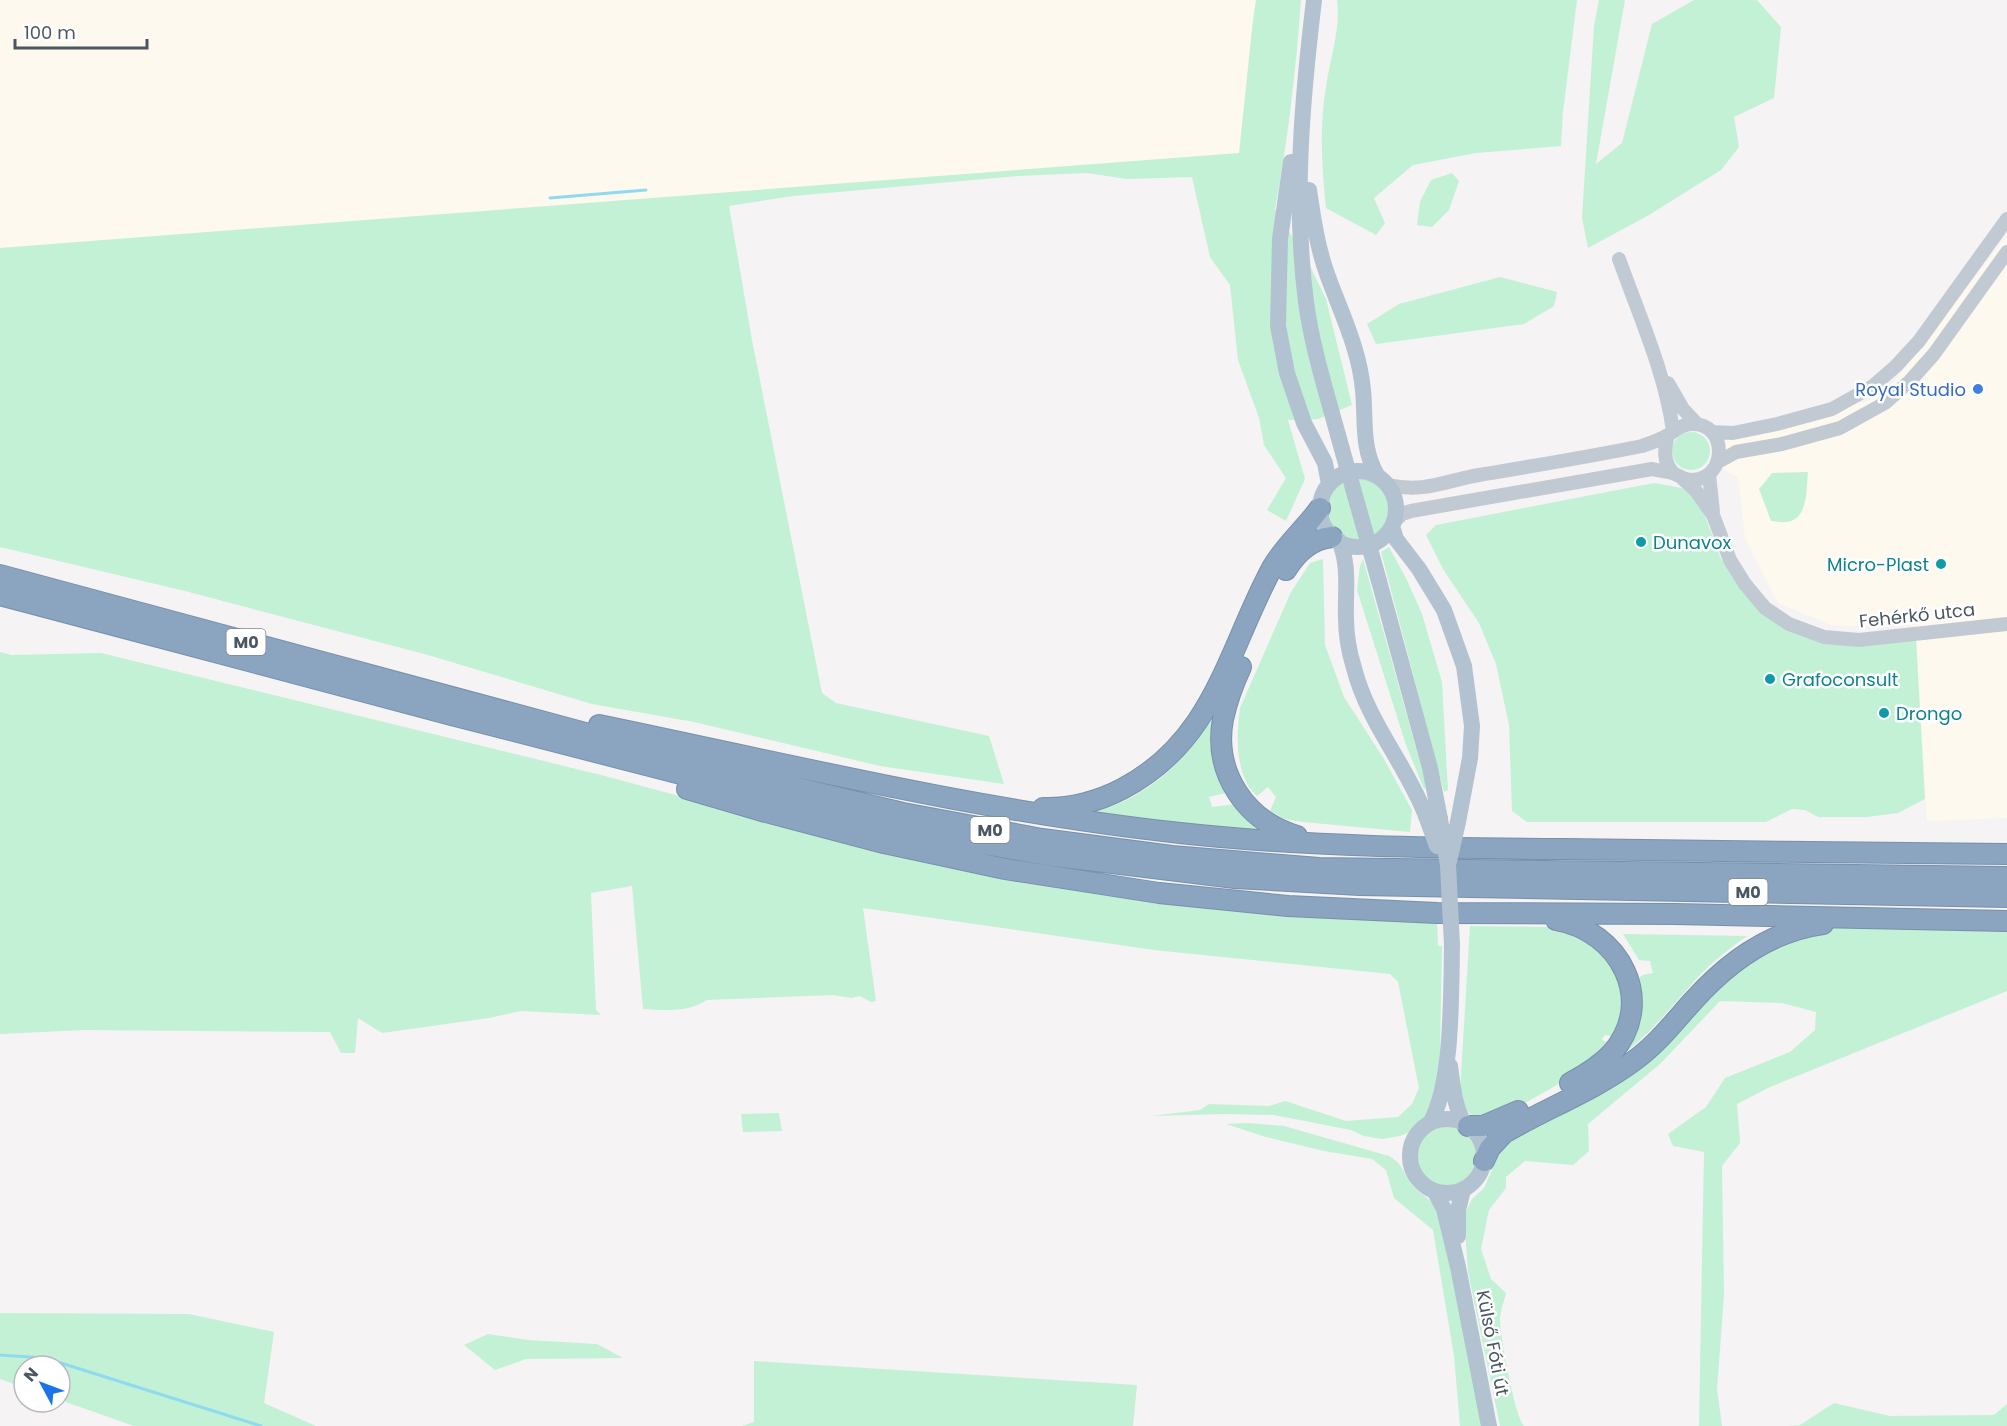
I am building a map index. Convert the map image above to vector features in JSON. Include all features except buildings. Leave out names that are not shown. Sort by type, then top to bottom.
[{"type":"highway","points":[[1002,807],[1073,806],[1097,799],[1113,794],[1140,780],[1171,755],[1201,717],[1220,683],[1273,567],[1320,508]]},
{"type":"highway","points":[[1326,843],[1277,829],[1252,812],[1234,788],[1224,759],[1222,722],[1231,690],[1282,576],[1293,559],[1310,544],[1320,538],[1336,539]]},
{"type":"highway","name":"M0","points":[[0,575],[722,770],[903,813],[1042,839],[1172,856],[1319,868],[2007,877]]},
{"type":"highway","name":"M0","points":[[0,595],[775,798],[921,832],[1068,858],[1235,878],[1396,886],[2007,897]]},
{"type":"highway","points":[[493,709],[544,713],[1002,807],[1089,822],[1184,834],[1326,843],[1500,848],[2007,854]]},
{"type":"highway","points":[[543,737],[576,755],[762,811],[884,843],[1005,869],[1160,893],[1288,906],[1437,914],[1550,912],[2007,921]]},
{"type":"highway","points":[[1466,1124],[1483,1126],[1497,1122],[1590,1072],[1612,1053],[1622,1038],[1628,1022],[1631,1007],[1627,977],[1619,959],[1609,945],[1597,935],[1570,922],[1524,914]]},
{"type":"highway","points":[[1484,1161],[1490,1148],[1504,1133],[1635,1060],[1655,1044],[1719,975],[1756,946],[1774,936],[1810,925],[1863,918]]},
{"type":"main road","points":[[1314,0],[1302,108],[1301,235],[1306,303],[1316,355],[1430,768],[1433,817]]},
{"type":"main road","points":[[1302,108],[1308,135],[1308,180],[1314,223],[1326,271],[1347,323],[1361,372],[1367,454],[1396,502],[1393,524],[1396,539],[1419,569],[1444,610],[1464,666],[1472,726],[1470,758],[1448,865]]},
{"type":"main road","points":[[1302,108],[1293,135],[1290,177],[1280,239],[1278,326],[1287,373],[1304,423],[1324,463],[1329,484]]},
{"type":"main road","points":[[1383,480],[1363,471],[1341,475],[1329,484],[1320,508],[1323,524],[1336,539],[1346,562],[1346,622],[1354,668],[1374,722],[1433,817],[1448,865],[1452,945],[1448,1049],[1436,1112],[1430,1123],[1416,1136],[1409,1157],[1416,1179],[1435,1192],[1449,1194],[1463,1190],[1473,1183],[1480,1173],[1484,1161],[1484,1150],[1480,1139],[1458,1111],[1448,1049]]},
{"type":"main road","points":[[1336,539],[1358,547],[1369,545],[1386,535],[1393,524]]},
{"type":"main road","points":[[1430,1123],[1441,1119],[1453,1119],[1466,1124]]},
{"type":"main road","name":"Külső Fóti út","points":[[1458,1267],[1458,1210],[1463,1190]]},
{"type":"main road","name":"Külső Fóti út","points":[[1435,1192],[1444,1209],[1458,1267],[1489,1426]]},
{"type":"street","points":[[1657,366],[1683,409],[1697,424],[1712,432],[1732,433],[1832,409],[1873,387],[1896,366],[1918,341],[2007,219]]},
{"type":"street","points":[[1393,524],[1402,514],[1411,511],[1652,469],[1699,479],[1709,474],[1718,462],[1736,453],[1782,444],[1840,428],[1885,403],[1910,381],[1934,354],[2007,252]]},
{"type":"street","points":[[1619,259],[1671,412],[1671,433],[1664,451],[1665,459],[1678,476],[1696,490],[1713,514]]},
{"type":"street","points":[[1383,480],[1407,489],[1430,487],[1473,476],[1642,446],[1683,425],[1697,424]]},
{"type":"street","points":[[1712,432],[1720,449],[1718,462]]},
{"type":"street","points":[[1709,474],[1713,514]]},
{"type":"street","name":"Fehérkő utca","points":[[1713,514],[1730,560],[1745,584],[1765,608],[1789,624],[1824,637],[1859,640],[2007,624]]},
{"type":"shaded area","points":[[0,0],[1256,0],[1240,153],[0,248]]},
{"type":"shaded area","points":[[2007,235],[2007,818],[1927,821],[1915,624],[1833,626],[1778,603],[1745,538],[1738,478],[1724,470],[1720,441],[1871,400],[1893,383]]},
{"type":"green space","points":[[1256,0],[1301,0],[1291,105],[1275,209],[1307,260],[1326,299],[1352,405],[1318,419],[1288,420],[1305,479],[1286,521],[1267,510],[1286,478],[1264,445],[1259,418],[1238,360],[1230,285],[1210,257],[1192,177],[1127,179],[1087,173],[1018,176],[793,196],[729,206],[752,340],[822,693],[836,703],[989,736],[1004,784],[880,766],[694,722],[592,704],[428,655],[189,592],[0,547],[0,248],[1239,153]]},
{"type":"green space","points":[[1337,0],[1577,0],[1561,146],[1476,153],[1413,165],[1374,198],[1385,223],[1376,235],[1326,208],[1322,163],[1322,118],[1336,32]]},
{"type":"green space","points":[[1599,0],[1625,0],[1596,164],[1622,143],[1652,24],[1694,0],[1757,0],[1781,27],[1774,98],[1734,117],[1739,147],[1721,170],[1649,215],[1588,248],[1582,218],[1594,26]]},
{"type":"green space","points":[[1452,173],[1459,181],[1449,210],[1432,227],[1417,225],[1420,202],[1431,180]]},
{"type":"green space","points":[[1500,277],[1557,292],[1554,306],[1524,324],[1376,344],[1367,324],[1399,304]]},
{"type":"green space","points":[[1691,432],[1705,437],[1710,451],[1705,465],[1691,470],[1677,465],[1672,451],[1677,437]]},
{"type":"green space","points":[[1808,472],[1805,502],[1799,516],[1786,522],[1771,521],[1759,489],[1772,473]]},
{"type":"green space","points":[[1352,477],[1364,477],[1380,486],[1387,496],[1389,508],[1387,520],[1380,530],[1364,539],[1352,539],[1341,534],[1332,525],[1327,514],[1327,502],[1332,491],[1341,482]]},
{"type":"green space","points":[[1654,483],[1682,488],[1701,505],[1721,559],[1761,608],[1802,634],[1916,638],[1925,799],[1898,813],[1867,817],[1818,817],[1805,810],[1792,809],[1766,822],[1527,822],[1512,811],[1509,725],[1496,664],[1479,623],[1443,569],[1426,535],[1436,525]]},
{"type":"green space","points":[[1389,547],[1422,614],[1442,682],[1448,790],[1444,792],[1381,552]]},
{"type":"green space","points":[[1323,559],[1325,645],[1344,697],[1384,759],[1412,810],[1410,832],[1285,819],[1270,811],[1276,797],[1268,787],[1257,796],[1244,778],[1238,743],[1240,708],[1291,592],[1310,563]]},
{"type":"green space","points":[[1363,559],[1427,787],[1424,789],[1406,745],[1357,590]]},
{"type":"green space","points":[[0,652],[11,655],[101,653],[601,775],[881,850],[1437,919],[1438,946],[1442,946],[1440,1050],[1435,1095],[1424,1118],[1410,1132],[1382,1139],[1364,1136],[1351,1130],[1274,1115],[1151,1116],[1200,1110],[1209,1104],[1269,1106],[1285,1101],[1346,1121],[1398,1117],[1412,1104],[1419,1088],[1398,982],[1390,974],[1154,950],[863,908],[876,1001],[871,1002],[860,996],[851,998],[833,995],[707,1000],[684,1009],[643,1009],[632,886],[591,893],[596,1010],[601,1015],[521,1011],[489,1018],[382,1033],[358,1018],[355,1053],[341,1053],[330,1032],[85,1030],[0,1034]]},
{"type":"green space","points":[[1217,710],[1230,792],[1209,797],[1212,807],[1236,804],[1268,832],[1083,814],[1124,801],[1166,774],[1188,751]]},
{"type":"green space","points":[[1470,926],[1553,927],[1581,934],[1614,965],[1623,988],[1622,1013],[1615,1037],[1605,1035],[1602,1039],[1609,1045],[1596,1061],[1514,1109],[1478,1120],[1465,1108],[1460,1091]]},
{"type":"green space","points":[[1863,926],[2007,927],[2007,991],[1770,1087],[1737,1104],[1740,1143],[1722,1166],[1724,1295],[1717,1389],[1722,1426],[1699,1426],[1704,1152],[1673,1146],[1668,1134],[1706,1107],[1725,1078],[1790,1052],[1815,1030],[1816,1012],[1782,1003],[1720,1001],[1660,1064],[1588,1124],[1589,1151],[1573,1165],[1525,1161],[1506,1177],[1506,1188],[1489,1210],[1481,1249],[1491,1279],[1506,1293],[1500,1320],[1501,1329],[1512,1393],[1524,1426],[1500,1426],[1468,1272],[1464,1215],[1472,1199],[1484,1188],[1492,1170],[1496,1152],[1509,1138],[1541,1121],[1715,990],[1736,971],[1792,935],[1812,929]]},
{"type":"green space","points":[[1623,934],[1747,936],[1697,978],[1653,1027],[1623,1054],[1635,1028],[1637,979],[1653,973],[1650,961],[1639,960]]},
{"type":"green space","points":[[779,1113],[782,1131],[743,1132],[741,1114]]},
{"type":"green space","points":[[1226,1124],[1284,1126],[1389,1156],[1401,1166],[1410,1183],[1441,1210],[1486,1426],[1460,1426],[1454,1356],[1433,1230],[1394,1198],[1386,1170],[1372,1159],[1324,1151],[1266,1137]]},
{"type":"green space","points":[[1439,1124],[1451,1124],[1467,1133],[1474,1143],[1476,1155],[1474,1167],[1467,1177],[1451,1186],[1439,1186],[1428,1181],[1419,1172],[1414,1161],[1414,1149],[1419,1138],[1428,1129]]},
{"type":"green space","points":[[0,1313],[189,1314],[274,1332],[264,1403],[316,1426],[134,1426],[72,1404],[72,1354],[12,1354],[12,1384],[0,1379]]},
{"type":"green space","points":[[488,1334],[528,1340],[597,1344],[623,1358],[526,1359],[495,1370],[464,1345]]},
{"type":"green space","points":[[754,1361],[1137,1385],[1133,1426],[742,1426],[754,1422]]},
{"type":"green space","points":[[1834,1403],[1890,1416],[1994,1415],[2007,1404],[2007,1426],[1789,1426],[1800,1425]]},
{"type":"waterway","points":[[550,198],[646,190]]},
{"type":"waterway","points":[[0,1355],[45,1358],[261,1426]]},
{"type":"place","name":"Royal Studio","points":[[1978,389]]},
{"type":"place","name":"Dunavox","points":[[1641,542]]},
{"type":"place","name":"Micro-Plast","points":[[1941,564]]},
{"type":"place","name":"Grafoconsult","points":[[1770,679]]},
{"type":"place","name":"Drongo","points":[[1884,713]]}]
